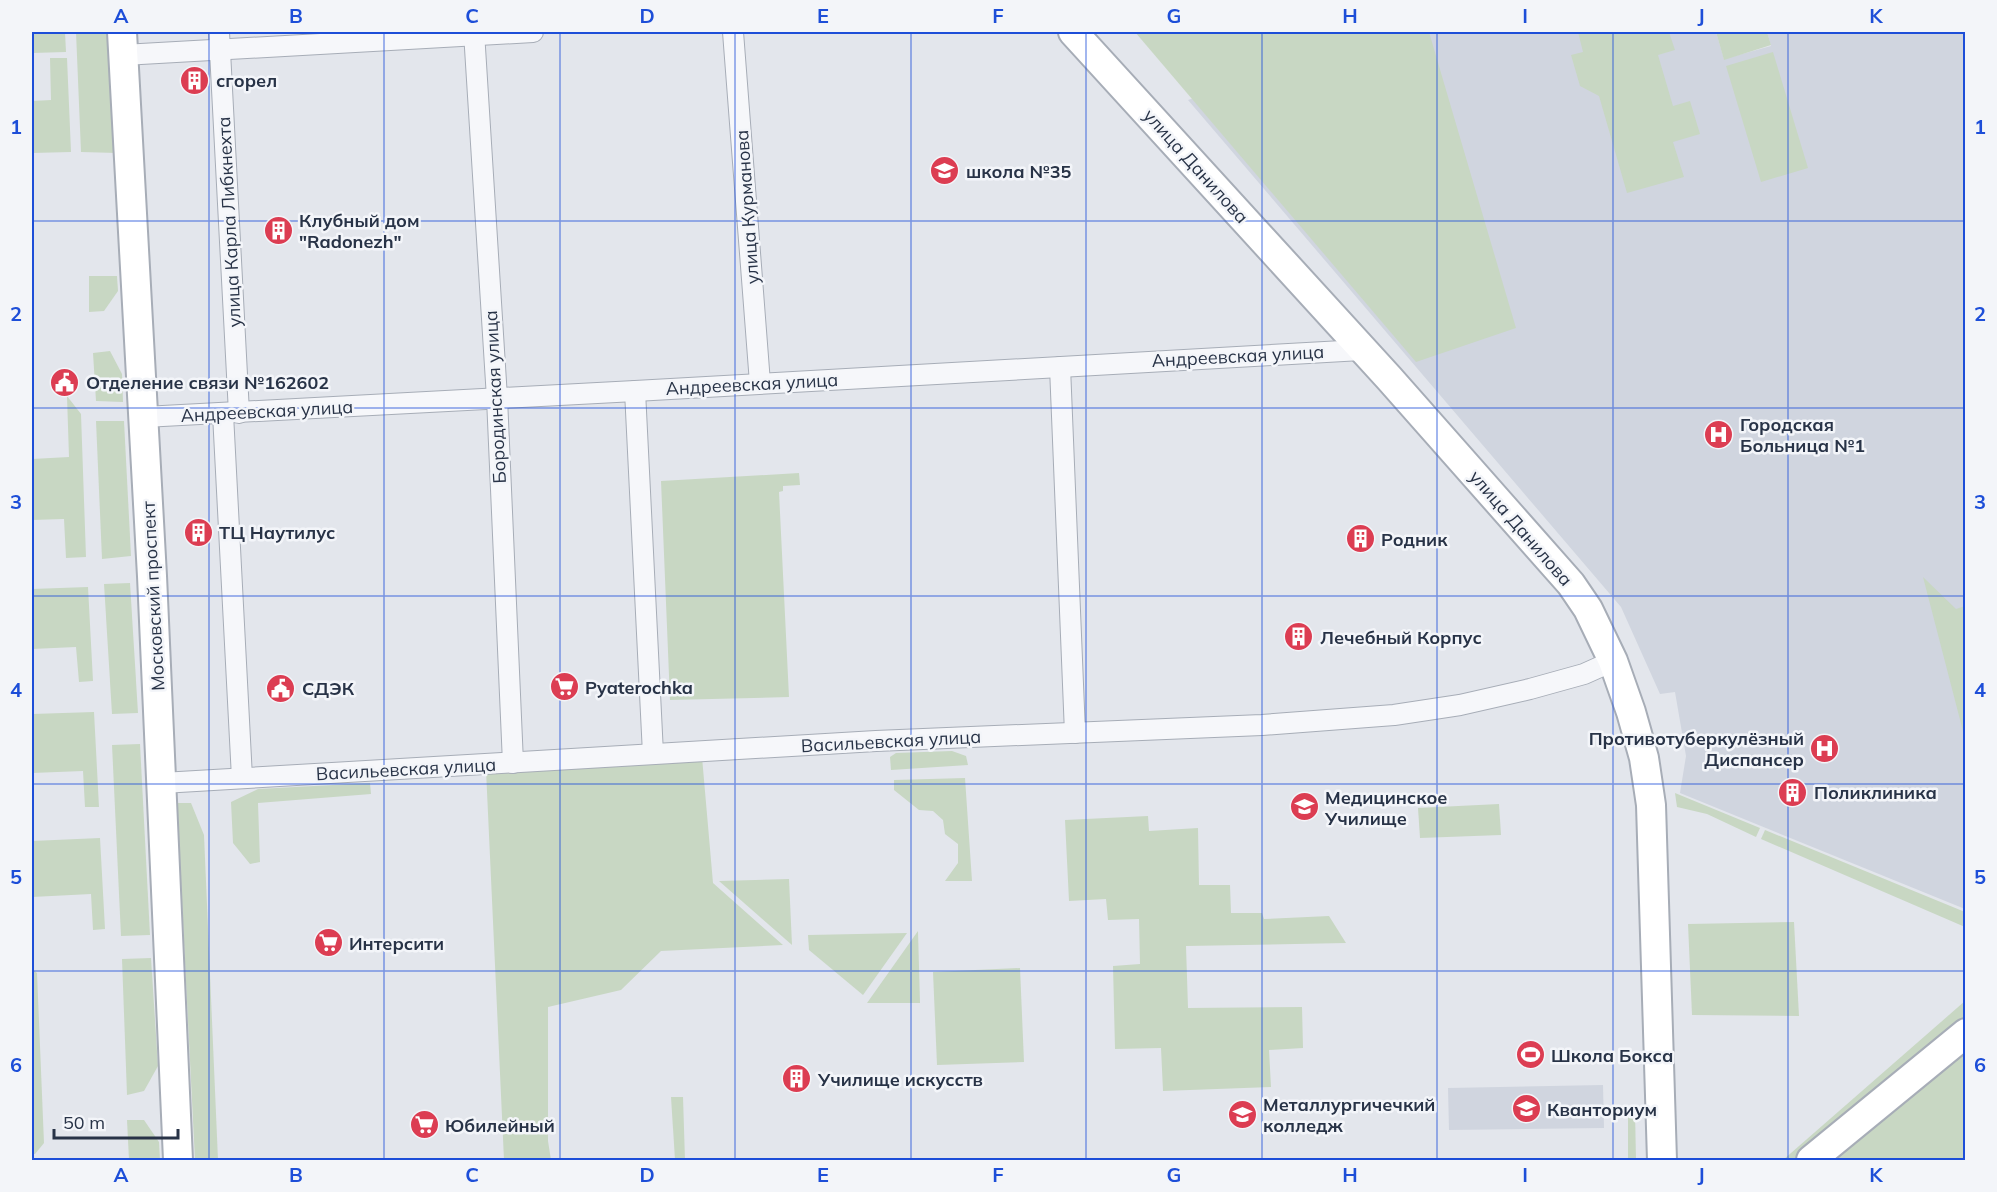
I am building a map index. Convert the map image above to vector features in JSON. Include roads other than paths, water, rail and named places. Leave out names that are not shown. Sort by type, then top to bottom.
[{"type":"main road","name":"улица Данилова","points":[[1073,32],[1389,378],[1571,584],[1588,609],[1613,661],[1631,712],[1644,758],[1651,805],[1662,1161]]},
{"type":"main road","name":"Московский проспект","points":[[123,43],[144,417],[178,1161]]},
{"type":"main road","points":[[1810,1161],[1965,1033]]},
{"type":"street","points":[[123,43],[533,32]]},
{"type":"street","name":"улица Курманова","points":[[733,32],[760,383]]},
{"type":"street","name":"Бородинская улица","points":[[474,33],[497,398],[513,762]]},
{"type":"street","name":"улица Карла Либкнехта","points":[[220,41],[242,778]]},
{"type":"street","name":"Андреевская улица","points":[[144,417],[1361,350]]},
{"type":"street","points":[[1060,367],[1075,733]]},
{"type":"street","points":[[635,391],[653,754]]},
{"type":"street","name":"Васильевская улица","points":[[162,783],[876,741],[1262,725],[1394,715],[1460,705],[1530,689],[1584,674],[1613,661]]},
{"type":"place","name":"сгорел","points":[[195,80]]},
{"type":"place","name":"школа №35","points":[[945,171]]},
{"type":"place","name":"Клубный дом \"Radonezh\"","points":[[278,230]]},
{"type":"place","name":"Отделение связи №162602","points":[[65,382]]},
{"type":"place","name":"Городская Больница №1","points":[[1719,434]]},
{"type":"place","name":"ТЦ Наутилус","points":[[198,532]]},
{"type":"place","name":"Родник","points":[[1360,539]]},
{"type":"place","name":"Лечебный Корпус","points":[[1299,637]]},
{"type":"place","name":"Pyaterochka","points":[[564,687]]},
{"type":"place","name":"СДЭК","points":[[281,688]]},
{"type":"place","name":"Противотуберкулёзный Диспансер","points":[[1825,748]]},
{"type":"place","name":"Поликлиника","points":[[1793,792]]},
{"type":"place","name":"Медицинское Училище","points":[[1304,807]]},
{"type":"place","name":"Интерсити","points":[[328,943]]},
{"type":"place","name":"Школа Бокса","points":[[1530,1055]]},
{"type":"place","name":"Училище искусств","points":[[797,1079]]},
{"type":"place","name":"Кванториум","points":[[1526,1109]]},
{"type":"place","name":"Металлургичечкий колледж","points":[[1242,1114]]},
{"type":"place","name":"Юбилейный","points":[[424,1125]]}]
